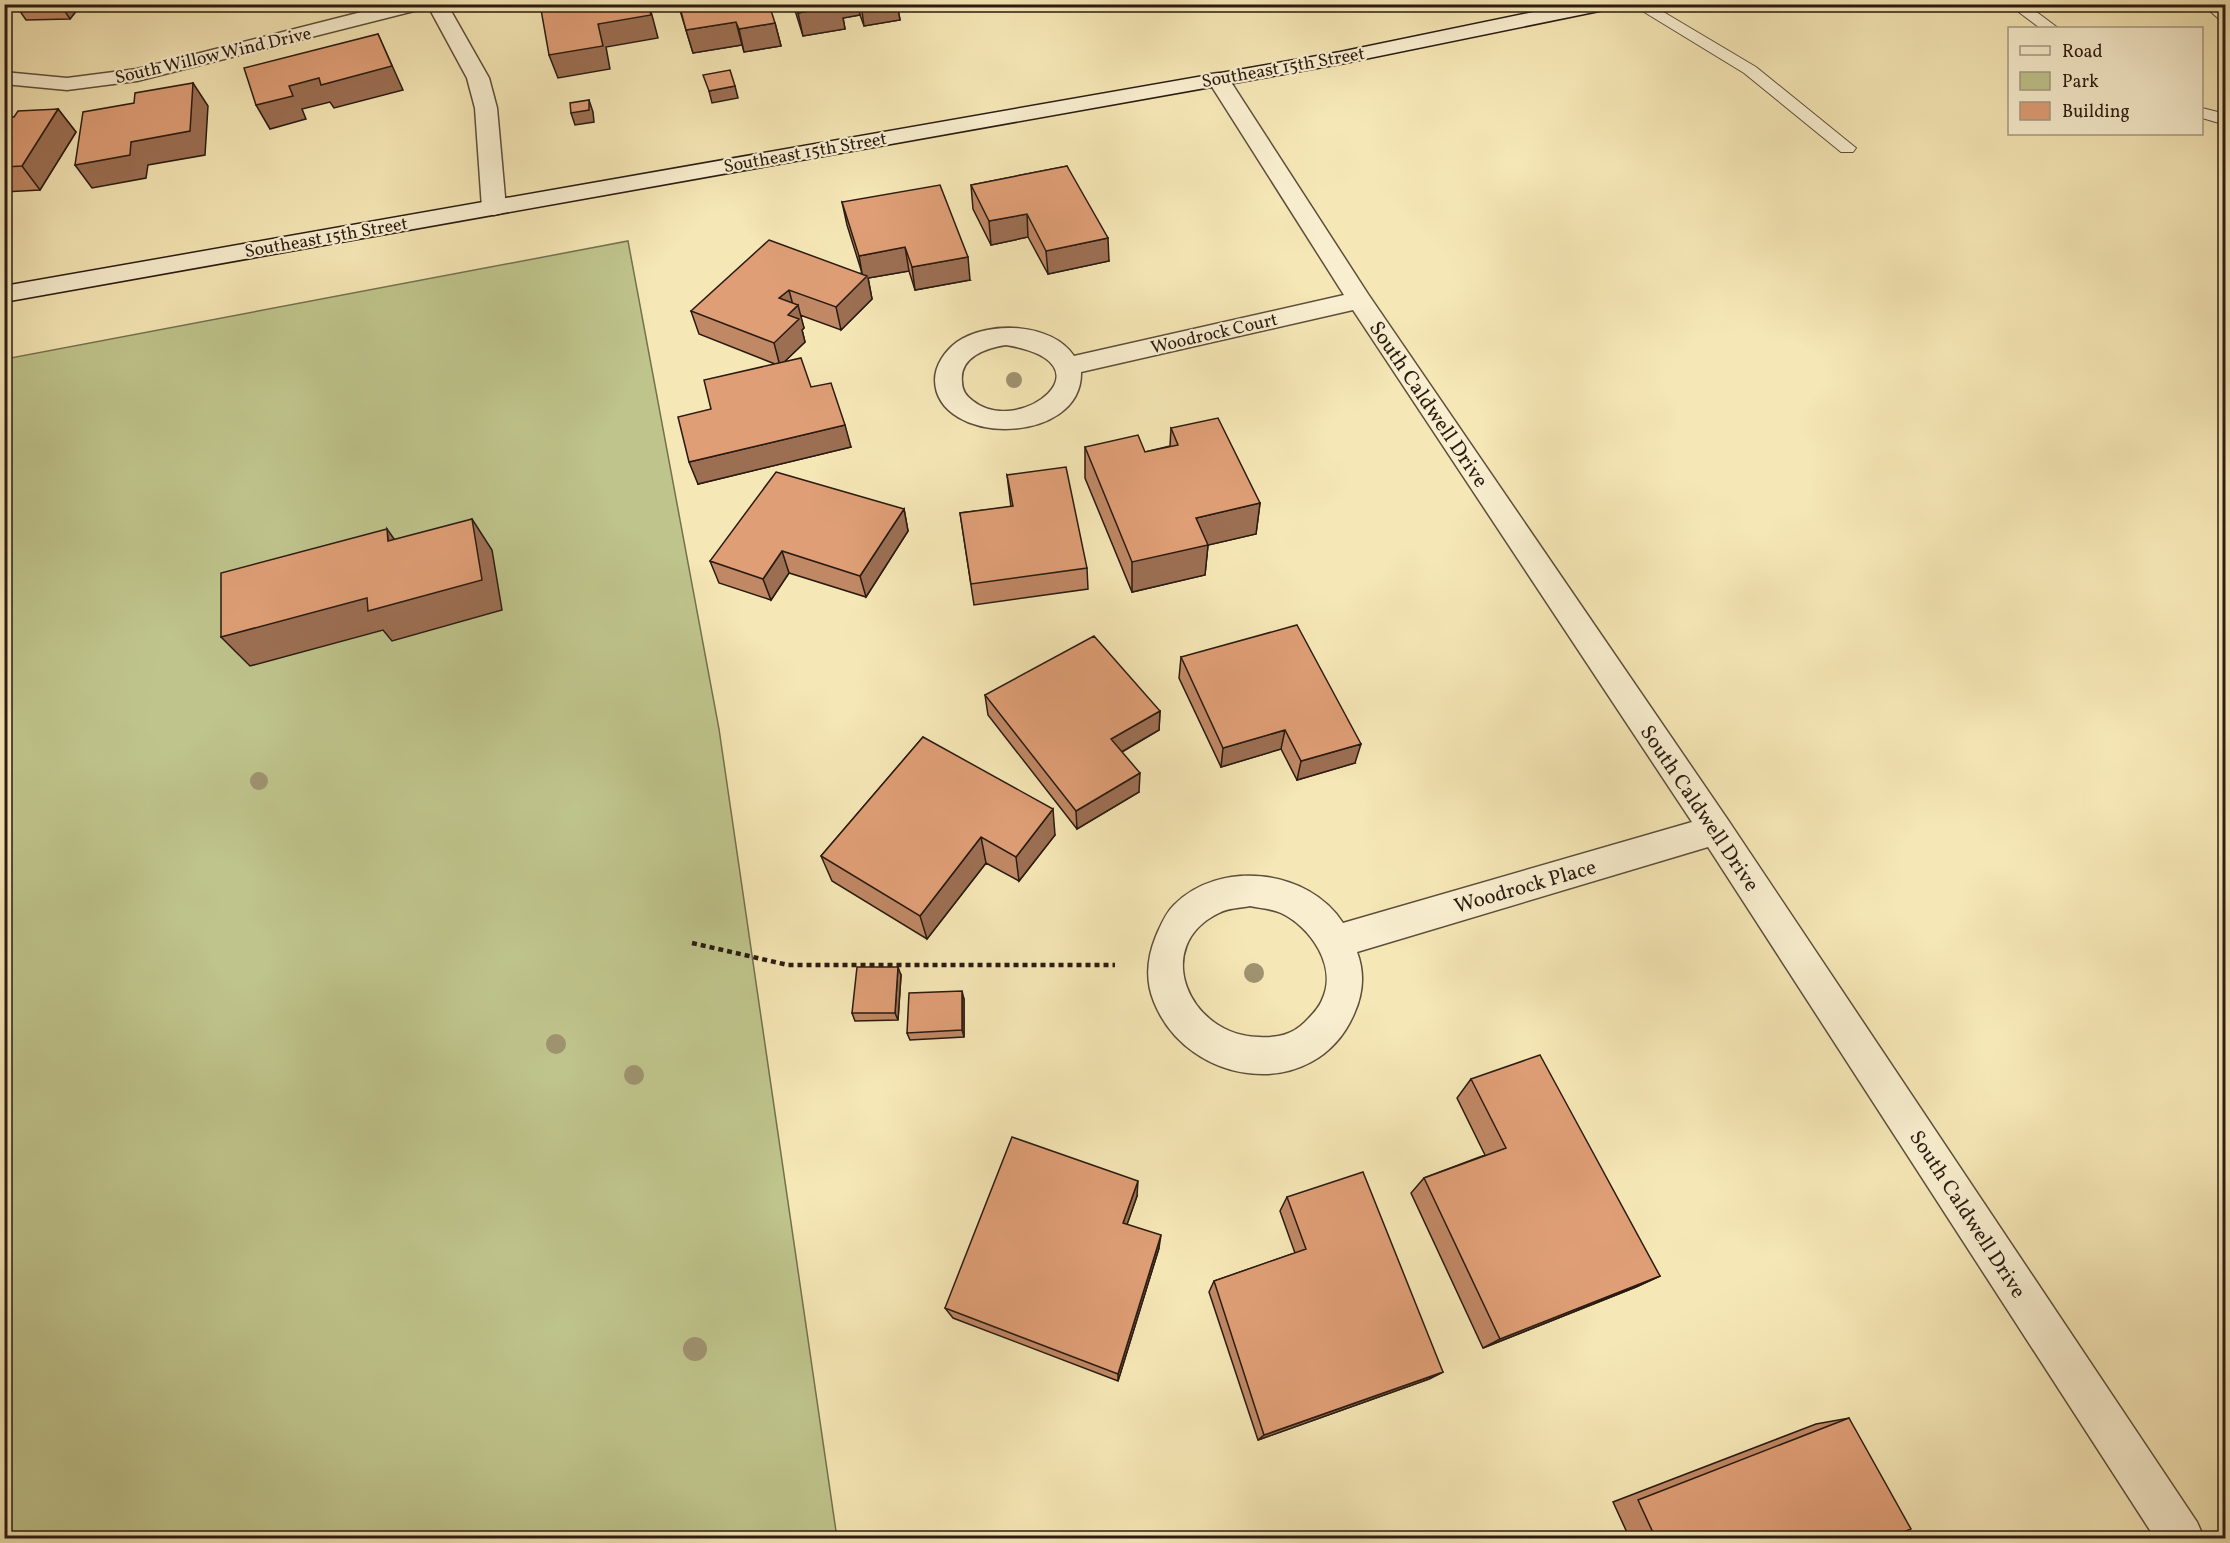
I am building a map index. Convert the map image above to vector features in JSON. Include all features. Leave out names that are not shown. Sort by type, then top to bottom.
[{"type":"street","name":"South Willow Wind Drive","points":[[4,78],[67,84],[137,75],[419,4]]},
{"type":"street","points":[[437,4],[478,78],[486,108],[494,208]]},
{"type":"street","name":"Southeast 15th Street","points":[[4,294],[1340,58],[1604,4]]},
{"type":"street","name":"South Caldwell Drive","points":[[1218,79],[1359,300],[1716,830],[2181,1539]]},
{"type":"street","name":"Woodrock Court","points":[[1069,366],[1359,300]]},
{"type":"street","name":"Woodrock Place","points":[[1335,942],[1716,830]]},
{"type":"street","points":[[1250,890],[1275,894],[1299,904],[1320,921],[1335,942],[1343,968],[1342,995],[1332,1021],[1313,1041],[1287,1054],[1257,1058],[1227,1053],[1200,1038],[1180,1018],[1167,991],[1164,965],[1170,940],[1183,920],[1201,904],[1224,894],[1250,890]]},
{"type":"lane","points":[[1638,4],[1750,70],[1847,148]]},
{"type":"lane","points":[[2015,4],[2049,27]]},
{"type":"lane","points":[[2209,4],[2226,17]]},
{"type":"lane","points":[[2203,113],[2226,120]]},
{"type":"path","points":[[692,943],[788,965],[1164,965]]},
{"type":"green space","points":[[628,241],[719,729],[837,1538],[5,1538],[5,359]]},
{"type":"building","points":[[540,4],[648,4],[651,15],[598,24],[603,46],[549,55]]},
{"type":"building","points":[[679,4],[769,4],[775,23],[739,29],[736,22],[686,30]]},
{"type":"building","points":[[796,4],[840,4],[841,6],[798,13]]},
{"type":"building","points":[[378,34],[392,66],[321,85],[319,78],[289,86],[293,96],[256,105],[244,68]]},
{"type":"building","points":[[730,70],[735,86],[709,91],[703,75]]},
{"type":"building","points":[[193,83],[190,131],[131,142],[130,155],[75,165],[83,112],[134,103],[135,93]]},
{"type":"building","points":[[589,100],[589,110],[571,113],[570,103]]},
{"type":"building","points":[[58,109],[22,166],[4,167],[4,117],[14,117],[18,111]]},
{"type":"building","points":[[1067,166],[1108,238],[1046,251],[1027,214],[989,221],[971,185]]},
{"type":"building","points":[[940,185],[968,257],[912,267],[905,247],[859,256],[842,202]]},
{"type":"building","points":[[769,240],[867,276],[836,307],[789,290],[779,298],[798,305],[788,315],[799,319],[774,343],[691,311]]},
{"type":"building","points":[[801,358],[811,387],[831,383],[845,425],[689,462],[678,417],[711,409],[704,380]]},
{"type":"building","points":[[1218,418],[1260,503],[1196,518],[1208,545],[1132,562],[1085,447],[1138,435],[1145,452],[1178,445],[1171,428]]},
{"type":"building","points":[[1066,467],[1087,568],[971,584],[960,513],[1013,506],[1007,475]]},
{"type":"building","points":[[776,472],[904,509],[860,576],[782,551],[763,579],[710,561]]},
{"type":"building","points":[[472,519],[482,580],[368,611],[367,598],[221,637],[221,573],[387,529],[388,541]]},
{"type":"building","points":[[1297,625],[1361,744],[1301,761],[1285,730],[1223,748],[1181,657]]},
{"type":"building","points":[[1094,636],[1160,711],[1111,739],[1140,773],[1076,811],[985,695]]},
{"type":"building","points":[[923,737],[1053,809],[1016,857],[981,837],[920,916],[821,856]]},
{"type":"building","points":[[857,967],[898,967],[895,1013],[852,1013]]},
{"type":"building","points":[[962,991],[962,1030],[907,1033],[909,993]]},
{"type":"building","points":[[1540,1055],[1660,1276],[1500,1339],[1424,1178],[1506,1148],[1471,1079]]},
{"type":"building","points":[[1012,1137],[1138,1181],[1123,1223],[1161,1235],[1118,1374],[945,1308]]},
{"type":"building","points":[[1363,1172],[1443,1372],[1264,1435],[1214,1281],[1306,1249],[1287,1197]]},
{"type":"building","points":[[1849,1418],[1911,1529],[1887,1539],[1656,1539],[1638,1500]]}]
